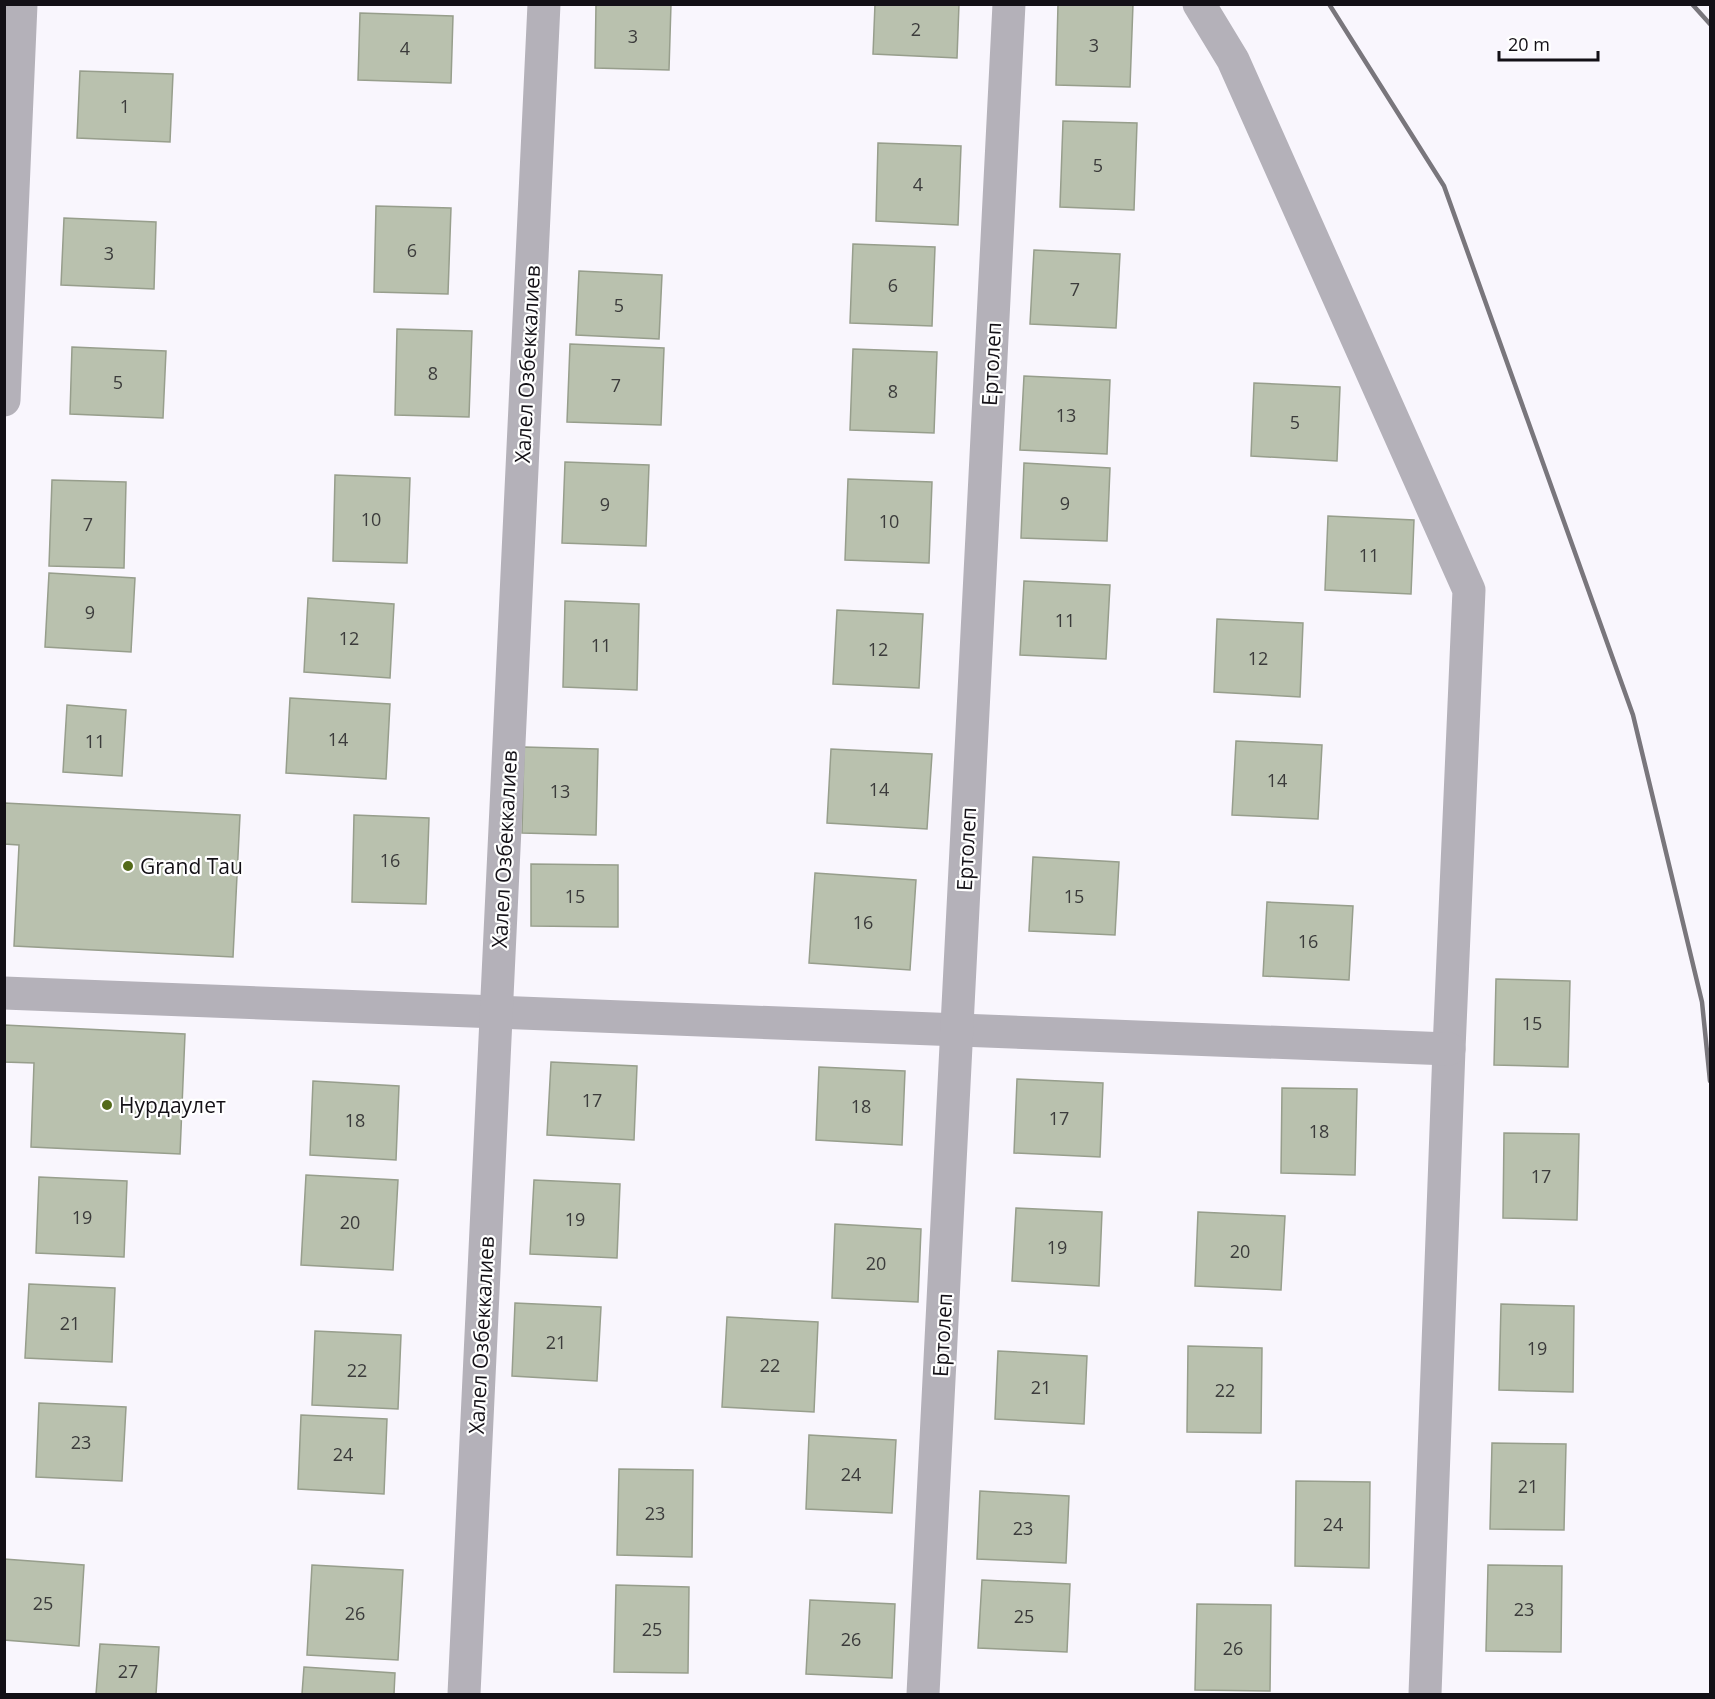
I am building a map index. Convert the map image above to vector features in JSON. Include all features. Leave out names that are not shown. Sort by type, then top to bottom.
[{"type":"street","points":[[4,400],[21,4]]},
{"type":"street","name":"Халел Озбеккалиев","points":[[464,1695],[544,4]]},
{"type":"street","name":"Ертолеп","points":[[923,1695],[1009,4]]},
{"type":"street","points":[[1199,4],[1233,60],[1469,590],[1425,1695]]},
{"type":"street","points":[[4,993],[1449,1049]]},
{"type":"building","points":[[596,4],[671,4],[669,70],[595,68]]},
{"type":"building","points":[[875,4],[959,4],[957,58],[873,54]]},
{"type":"building","points":[[1058,4],[1133,4],[1130,87],[1056,85]]},
{"type":"building","points":[[360,13],[453,16],[451,83],[358,80]]},
{"type":"building","points":[[80,71],[173,74],[170,142],[77,138]]},
{"type":"building","points":[[1063,121],[1137,123],[1134,210],[1060,207]]},
{"type":"building","points":[[878,143],[961,146],[958,225],[876,221]]},
{"type":"building","points":[[376,206],[451,208],[448,294],[374,292]]},
{"type":"building","points":[[64,218],[156,222],[154,289],[61,285]]},
{"type":"building","points":[[853,244],[935,247],[932,326],[850,323]]},
{"type":"building","points":[[1034,250],[1120,254],[1116,328],[1030,324]]},
{"type":"building","points":[[579,271],[662,275],[659,339],[576,335]]},
{"type":"building","points":[[397,329],[472,331],[469,417],[395,415]]},
{"type":"building","points":[[570,344],[664,348],[661,425],[567,422]]},
{"type":"building","points":[[72,347],[166,351],[163,418],[70,414]]},
{"type":"building","points":[[853,349],[937,352],[934,433],[850,430]]},
{"type":"building","points":[[1024,376],[1110,380],[1107,454],[1020,450]]},
{"type":"building","points":[[1254,383],[1340,387],[1337,461],[1251,456]]},
{"type":"building","points":[[565,462],[649,465],[646,546],[562,543]]},
{"type":"building","points":[[1024,463],[1110,468],[1107,541],[1021,538]]},
{"type":"building","points":[[335,475],[410,478],[407,563],[333,561]]},
{"type":"building","points":[[848,479],[932,482],[929,563],[845,560]]},
{"type":"building","points":[[52,480],[126,482],[124,568],[49,566]]},
{"type":"building","points":[[1328,516],[1414,520],[1411,594],[1325,590]]},
{"type":"building","points":[[49,573],[135,578],[131,652],[45,647]]},
{"type":"building","points":[[1024,581],[1110,585],[1106,659],[1020,655]]},
{"type":"building","points":[[308,598],[394,604],[390,678],[304,672]]},
{"type":"building","points":[[565,601],[639,604],[637,690],[563,687]]},
{"type":"building","points":[[837,610],[923,614],[919,688],[833,684]]},
{"type":"building","points":[[1217,619],[1303,623],[1300,697],[1214,692]]},
{"type":"building","points":[[290,698],[390,704],[386,779],[286,773]]},
{"type":"building","points":[[67,705],[126,710],[122,776],[63,772]]},
{"type":"building","points":[[1236,741],[1322,745],[1318,819],[1232,815]]},
{"type":"building","points":[[524,747],[598,749],[596,835],[522,833]]},
{"type":"building","points":[[831,749],[932,754],[927,829],[827,823]]},
{"type":"building","name":"Grand Tau","points":[[4,803],[240,815],[233,957],[14,946],[19,845],[4,844]]},
{"type":"building","points":[[354,815],[429,818],[426,904],[352,902]]},
{"type":"building","points":[[1033,857],[1119,862],[1115,935],[1029,931]]},
{"type":"building","points":[[531,864],[618,865],[618,927],[531,926]]},
{"type":"building","points":[[815,873],[916,880],[910,970],[809,963]]},
{"type":"building","points":[[1267,902],[1353,906],[1349,980],[1263,976]]},
{"type":"building","points":[[1496,979],[1570,981],[1568,1067],[1494,1065]]},
{"type":"building","name":"Нурдаулет","points":[[4,1025],[185,1034],[180,1154],[31,1147],[34,1063],[4,1062]]},
{"type":"building","points":[[551,1062],[637,1066],[634,1140],[547,1135]]},
{"type":"building","points":[[819,1067],[905,1071],[902,1145],[816,1140]]},
{"type":"building","points":[[1017,1079],[1103,1083],[1100,1157],[1014,1153]]},
{"type":"building","points":[[313,1081],[399,1086],[396,1160],[310,1155]]},
{"type":"building","points":[[1282,1088],[1357,1089],[1355,1175],[1281,1173]]},
{"type":"building","points":[[1504,1133],[1579,1134],[1577,1220],[1503,1218]]},
{"type":"building","points":[[306,1175],[398,1180],[393,1270],[301,1265]]},
{"type":"building","points":[[39,1177],[127,1181],[124,1257],[36,1253]]},
{"type":"building","points":[[534,1180],[620,1184],[617,1258],[530,1254]]},
{"type":"building","points":[[1016,1208],[1102,1212],[1099,1286],[1012,1281]]},
{"type":"building","points":[[1198,1212],[1285,1216],[1281,1290],[1195,1286]]},
{"type":"building","points":[[835,1224],[921,1229],[918,1302],[832,1298]]},
{"type":"building","points":[[29,1284],[115,1288],[112,1362],[25,1358]]},
{"type":"building","points":[[515,1303],[601,1307],[597,1381],[512,1376]]},
{"type":"building","points":[[1501,1304],[1574,1306],[1573,1392],[1499,1390]]},
{"type":"building","points":[[727,1317],[818,1322],[814,1412],[722,1407]]},
{"type":"building","points":[[315,1331],[401,1335],[398,1409],[312,1405]]},
{"type":"building","points":[[1188,1346],[1262,1348],[1261,1433],[1187,1432]]},
{"type":"building","points":[[998,1351],[1087,1356],[1084,1424],[995,1419]]},
{"type":"building","points":[[39,1403],[126,1407],[122,1481],[36,1477]]},
{"type":"building","points":[[301,1415],[387,1419],[384,1494],[298,1489]]},
{"type":"building","points":[[809,1435],[896,1440],[892,1513],[806,1509]]},
{"type":"building","points":[[1492,1443],[1566,1444],[1564,1530],[1490,1529]]},
{"type":"building","points":[[619,1469],[693,1470],[692,1557],[617,1555]]},
{"type":"building","points":[[1296,1481],[1370,1482],[1369,1568],[1295,1566]]},
{"type":"building","points":[[980,1491],[1069,1496],[1066,1563],[977,1559]]},
{"type":"building","points":[[4,1559],[84,1565],[79,1646],[4,1640]]},
{"type":"building","points":[[312,1565],[403,1570],[398,1660],[307,1655]]},
{"type":"building","points":[[1488,1565],[1562,1566],[1561,1652],[1486,1651]]},
{"type":"building","points":[[982,1580],[1070,1584],[1067,1652],[978,1648]]},
{"type":"building","points":[[616,1585],[689,1587],[688,1673],[614,1672]]},
{"type":"building","points":[[810,1600],[895,1604],[892,1678],[806,1674]]},
{"type":"building","points":[[1197,1604],[1271,1605],[1270,1691],[1195,1690]]},
{"type":"building","points":[[100,1644],[159,1647],[156,1694],[96,1694]]},
{"type":"building","points":[[304,1667],[395,1673],[394,1694],[302,1694]]},
{"type":"railway","points":[[1329,4],[1444,186],[1633,715],[1702,1002],[1710,1081]]},
{"type":"railway","points":[[1692,4],[1710,24]]},
{"type":"place","name":"Grand Tau","points":[[128,866]]},
{"type":"place","name":"Нурдаулет","points":[[107,1105]]}]
